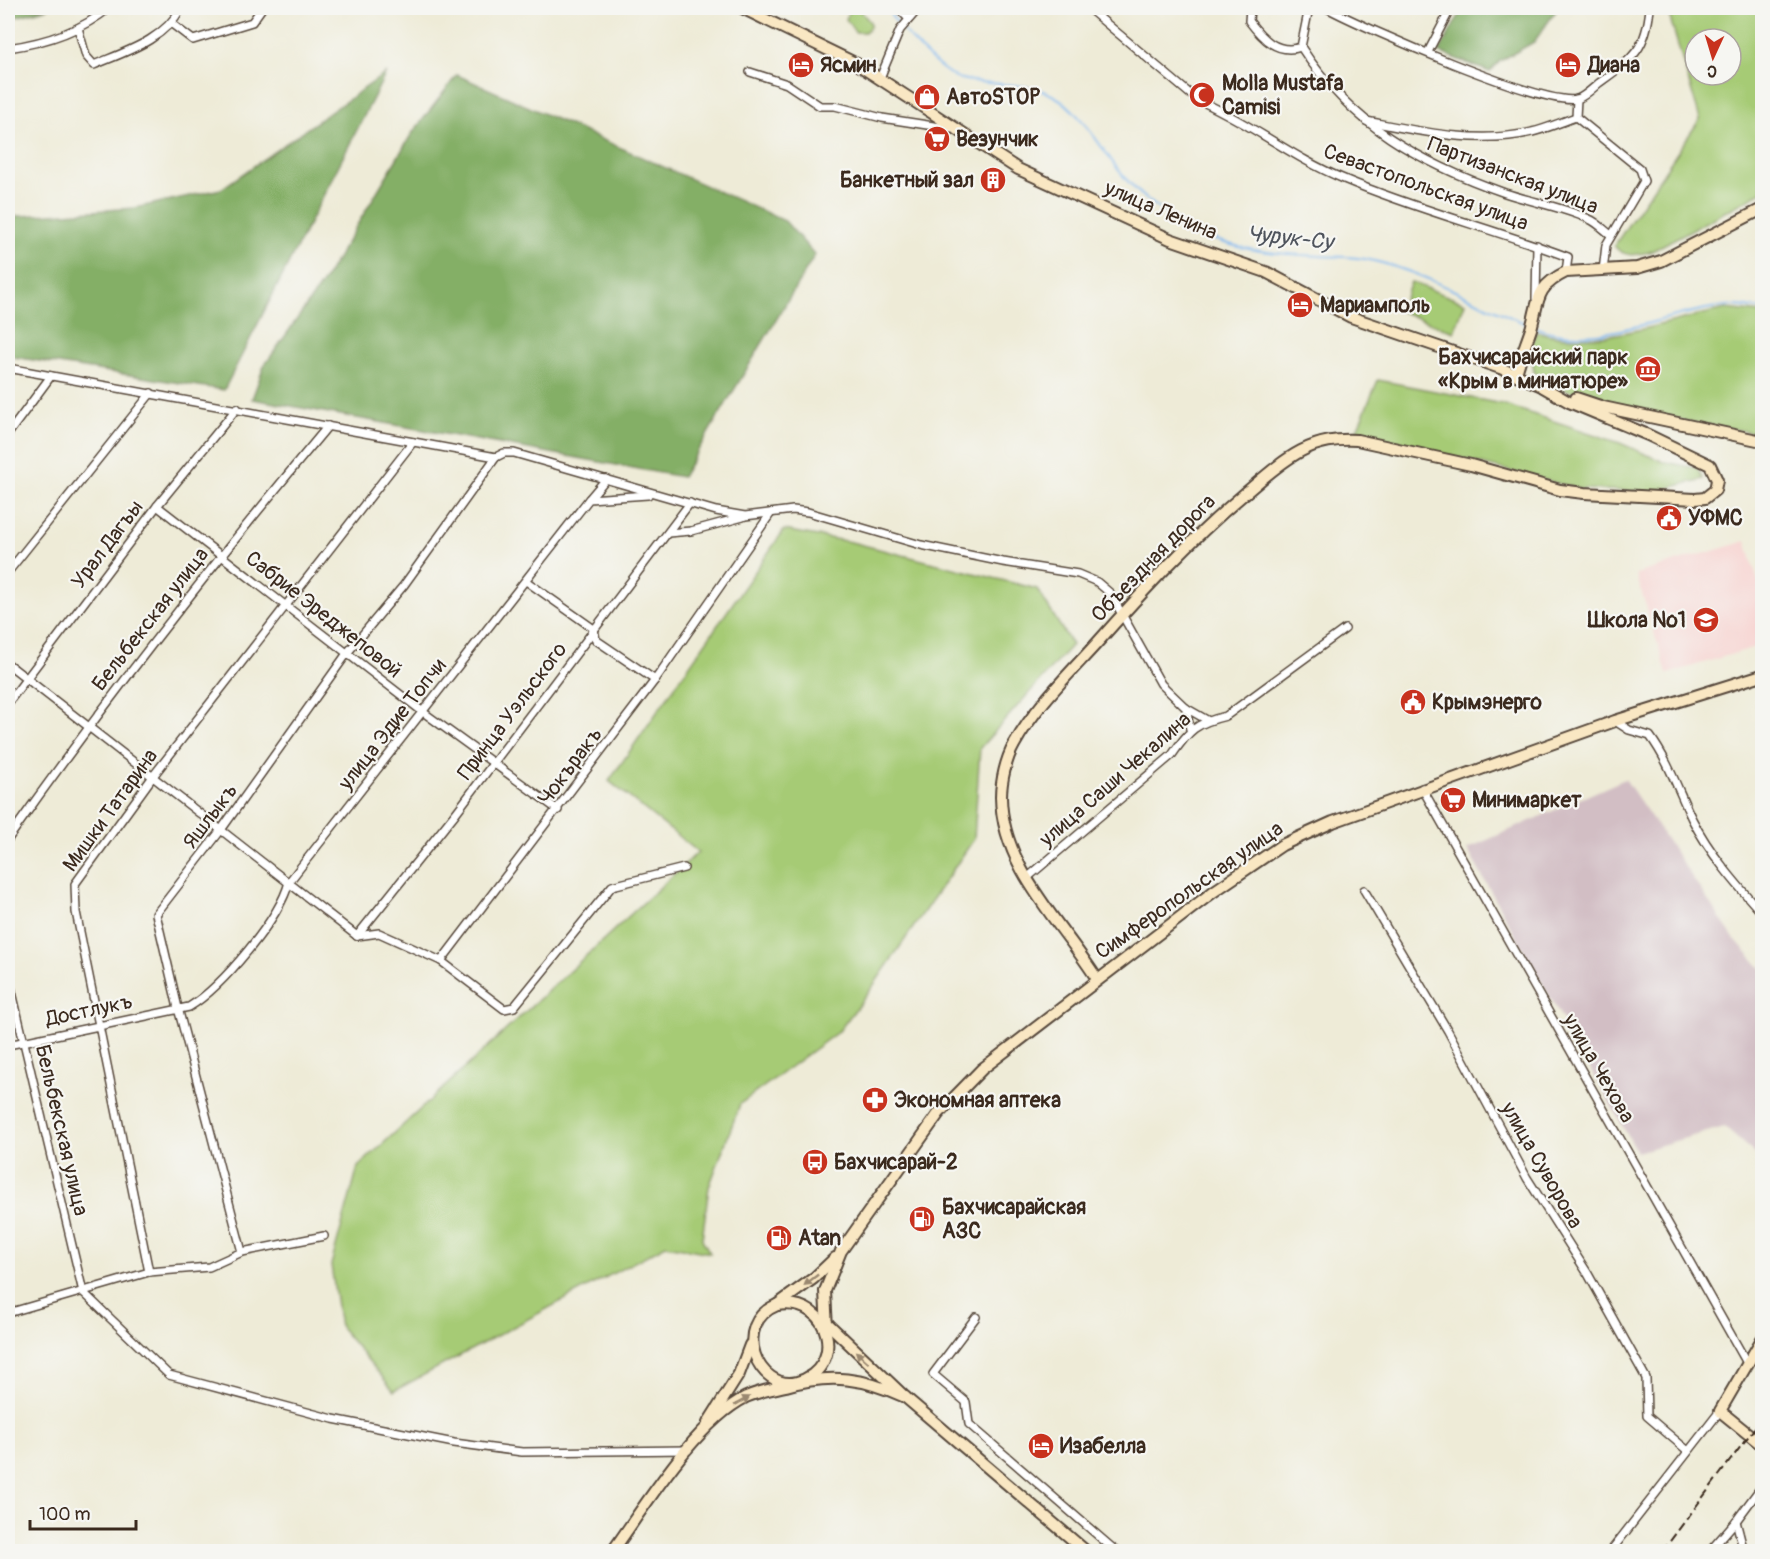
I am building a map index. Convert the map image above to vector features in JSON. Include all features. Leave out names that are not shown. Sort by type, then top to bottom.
[{"type":"main road","name":"улица Ленина","points":[[742,8],[779,23],[880,78],[1017,169],[1170,239],[1266,272],[1351,317],[1516,374],[1543,387],[1603,407],[1762,441]]},
{"type":"main road","points":[[1516,374],[1536,301],[1545,287],[1566,272],[1637,268],[1661,261],[1762,209]]},
{"type":"main road","name":"Объездная дорога","points":[[1097,979],[1015,858],[1003,816],[1001,796],[1013,746],[1037,710],[1202,530],[1267,475],[1299,452],[1334,439],[1358,440],[1383,445],[1584,494],[1695,499],[1705,498],[1715,490],[1717,480],[1710,465],[1648,435],[1569,402],[1543,387]]},
{"type":"main road","name":"Симферопольская улица","points":[[777,1305],[814,1278],[841,1251],[939,1113],[982,1068],[1097,979],[1282,845],[1333,822],[1422,788],[1616,721],[1762,675]]},
{"type":"main road","name":"Симферопольская улица","points":[[824,1323],[825,1291],[841,1251]]},
{"type":"main road","points":[[699,1437],[739,1374],[762,1316],[777,1305],[796,1305],[824,1323],[906,1397],[1087,1551]]},
{"type":"main road","points":[[752,1339],[754,1358],[761,1368],[775,1378],[796,1383],[811,1375],[823,1360],[828,1342],[824,1323]]},
{"type":"main road","points":[[1762,1339],[1720,1411],[1762,1445]]},
{"type":"main road","points":[[612,1551],[699,1437],[724,1413],[747,1397],[796,1383],[849,1378],[876,1383],[906,1397]]},
{"type":"street","points":[[8,48],[35,44],[78,28],[109,8]]},
{"type":"street","points":[[78,28],[86,56],[94,65],[139,46],[172,24],[180,8]]},
{"type":"street","points":[[172,24],[193,40],[252,22],[262,8]]},
{"type":"street","points":[[898,8],[906,21]]},
{"type":"street","points":[[880,78],[900,30],[919,8]]},
{"type":"street","name":"Севастопольская улица","points":[[1088,8],[1196,99],[1300,157],[1343,179],[1568,256],[1566,272]]},
{"type":"street","points":[[1250,8],[1249,21],[1261,36],[1276,47],[1291,50],[1300,47],[1309,8]]},
{"type":"street","points":[[1327,8],[1499,82],[1552,98],[1577,99],[1634,57],[1648,31],[1650,8]]},
{"type":"street","points":[[1428,52],[1450,8]]},
{"type":"street","name":"Партизанская улица","points":[[1300,47],[1320,77],[1362,120],[1422,159],[1504,192],[1590,219],[1611,235]]},
{"type":"street","points":[[750,72],[787,84],[820,106],[835,106],[882,118],[955,129]]},
{"type":"street","points":[[1575,117],[1577,99]]},
{"type":"street","points":[[1362,120],[1421,131],[1493,138],[1532,132],[1575,117]]},
{"type":"street","points":[[1575,117],[1640,169],[1644,182],[1606,245],[1603,271]]},
{"type":"street","points":[[1536,301],[1537,245]]},
{"type":"street","points":[[8,368],[496,457],[504,453],[514,453],[653,494],[745,516]]},
{"type":"street","points":[[8,434],[51,375]]},
{"type":"street","points":[[8,572],[151,393]]},
{"type":"street","name":"Урал Дагъы","points":[[8,703],[157,506],[237,408]]},
{"type":"street","name":"Бельбекская улица","points":[[8,839],[88,726],[221,555],[328,426]]},
{"type":"street","name":"Мишки Татарина","points":[[150,1272],[76,912],[75,884],[154,775],[288,606],[413,442]]},
{"type":"street","name":"Яшлыкъ","points":[[242,1252],[178,1008],[156,914],[221,830],[348,652],[404,585],[496,457]]},
{"type":"street","name":"улица Эдие Топчи","points":[[178,1008],[189,1007],[204,998],[238,962],[285,898],[289,882],[606,479]]},
{"type":"street","points":[[589,499],[653,494]]},
{"type":"street","name":"Принца Уэльского","points":[[357,936],[493,763],[690,503]]},
{"type":"street","name":"Сабрие Эреджеповой","points":[[157,506],[423,712],[558,810]]},
{"type":"street","points":[[668,533],[700,529],[745,516],[793,510],[808,512],[931,547],[1078,574],[1104,588],[1124,613],[1128,629],[1161,684],[1186,708],[1207,720]]},
{"type":"street","name":"Чокъракъ","points":[[441,961],[655,680],[771,513]]},
{"type":"street","points":[[526,581],[594,629],[596,640],[655,680]]},
{"type":"street","name":"улица Саши Чекалина","points":[[1027,878],[1172,755],[1190,729],[1207,720],[1226,716],[1345,629]]},
{"type":"street","points":[[8,664],[154,775],[357,936],[380,933],[441,961],[504,1009],[514,1007],[612,886],[684,868]]},
{"type":"street","points":[[1186,708],[1190,729]]},
{"type":"street","points":[[1616,721],[1629,730],[1650,736],[1678,783],[1693,820],[1739,886],[1762,913]]},
{"type":"street","name":"улица Чехова","points":[[1422,788],[1747,1363]]},
{"type":"street","name":"улица Суворова","points":[[1364,890],[1448,1031],[1527,1178],[1588,1274],[1646,1378],[1647,1416],[1688,1451]]},
{"type":"street","name":"Бельбекская улица","points":[[8,975],[83,1292]]},
{"type":"street","name":"Достлукъ","points":[[8,1045],[100,1027],[178,1008]]},
{"type":"street","points":[[8,1312],[150,1272],[209,1267],[242,1252],[324,1236]]},
{"type":"street","points":[[83,1292],[169,1375],[312,1413],[454,1443],[522,1452],[688,1450]]},
{"type":"street","points":[[976,1317],[933,1374],[966,1402],[969,1424],[1117,1551]]},
{"type":"street","points":[[1610,1551],[1720,1411]]},
{"type":"street","points":[[1709,1551],[1736,1521],[1762,1485]]},
{"type":"street","points":[[1736,1521],[1744,1551]]},
{"type":"shaded area","name":"Школа №1","points":[[1746,541],[1762,594],[1762,645],[1667,674],[1636,574]]},
{"type":"shaded area","points":[[1625,779],[1733,937],[1762,969],[1762,1160],[1724,1127],[1637,1152],[1467,849]]},
{"type":"green space","points":[[8,8],[49,8],[8,19]]},
{"type":"green space","points":[[1463,8],[1558,8],[1534,42],[1500,61],[1490,72],[1439,52]]},
{"type":"green space","points":[[1667,8],[1762,8],[1762,192],[1650,252],[1626,254],[1614,246],[1700,119],[1690,87],[1743,87],[1743,27],[1683,27],[1683,62]]},
{"type":"green space","points":[[859,9],[870,22],[870,27],[865,32],[855,32],[846,19],[850,10]]},
{"type":"green space","points":[[386,73],[224,390],[8,356],[8,217],[135,208],[221,189]]},
{"type":"green space","points":[[457,75],[785,221],[815,255],[682,477],[252,399],[264,366],[323,282],[411,135]]},
{"type":"green space","points":[[1411,282],[1465,303],[1454,332],[1400,311]]},
{"type":"green space","name":"Бахчисарайский парк «Крым в миниатюре»","points":[[1726,309],[1762,313],[1762,434],[1613,406],[1557,386],[1534,372],[1531,346],[1536,331],[1582,338],[1606,336]]},
{"type":"green space","points":[[1378,380],[1502,404],[1620,443],[1664,462],[1697,468],[1703,479],[1653,492],[1580,489],[1356,432]]},
{"type":"green space","points":[[784,530],[851,542],[1037,589],[1072,645],[980,748],[974,839],[873,986],[839,1031],[740,1104],[709,1187],[702,1239],[710,1253],[666,1245],[394,1391],[340,1327],[331,1265],[358,1167],[698,852],[609,781]]},
{"type":"waterway","name":"Чурук-Су","points":[[886,8],[920,48],[952,75],[972,81],[1032,88],[1064,102],[1083,122],[1132,186],[1158,208],[1197,232],[1226,243],[1257,250],[1358,258],[1390,265],[1431,280],[1529,325]]},
{"type":"waterway","name":"Чурук-Су","points":[[1534,327],[1558,334],[1582,335],[1606,333],[1725,306],[1762,309]]},
{"type":"railway","points":[[1662,1552],[1762,1418]]},
{"type":"place","name":"Ясмин","points":[[801,65]]},
{"type":"place","name":"Диана","points":[[1568,65]]},
{"type":"place","name":"Molla Mustafa Camisi","points":[[1202,95]]},
{"type":"place","name":"АвтоSTOP","points":[[927,97]]},
{"type":"place","name":"Везунчик","points":[[937,139]]},
{"type":"place","name":"Банкетный зал","points":[[993,180]]},
{"type":"place","name":"Мариамполь","points":[[1300,305]]},
{"type":"place","name":"Бахчисарайский парк «Крым в миниатюре»","points":[[1648,369]]},
{"type":"place","name":"УФМС","points":[[1669,518]]},
{"type":"place","name":"Школа №1","points":[[1706,620]]},
{"type":"place","name":"Крымэнерго","points":[[1413,702]]},
{"type":"place","name":"Минимаркет","points":[[1453,800]]},
{"type":"place","name":"Экономная аптека","points":[[875,1100]]},
{"type":"place","name":"Бахчисарай-2","points":[[815,1162]]},
{"type":"place","name":"Бахчисарайская АЗС","points":[[922,1219]]},
{"type":"place","name":"Atan","points":[[779,1238]]},
{"type":"place","name":"Изабелла","points":[[1041,1446]]}]
